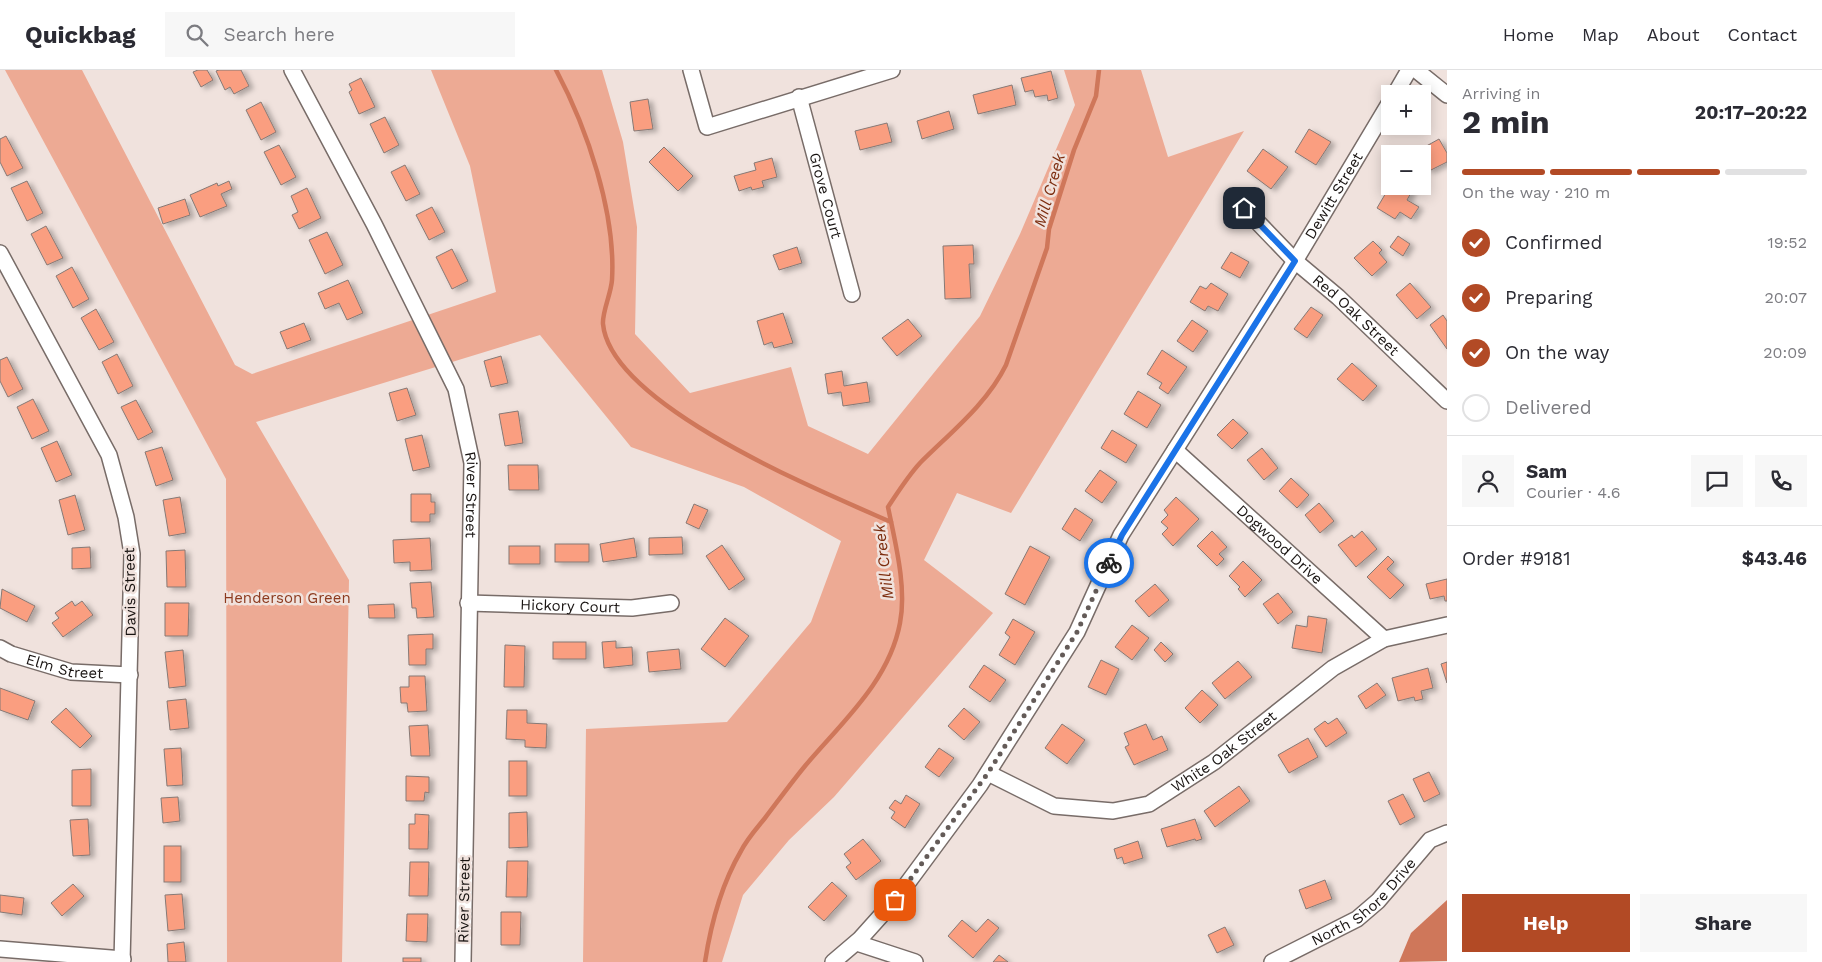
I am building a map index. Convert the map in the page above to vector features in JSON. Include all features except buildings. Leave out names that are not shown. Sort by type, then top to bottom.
[{"type":"street","name":"River Street","points":[[292,70],[374,224],[456,389],[472,463],[463,962]]},
{"type":"street","points":[[691,70],[707,127],[798,97],[892,70]]},
{"type":"street","points":[[1400,85],[1409,70]]},
{"type":"street","points":[[1416,70],[1447,95]]},
{"type":"street","name":"Grove Court","points":[[798,97],[852,294]]},
{"type":"street","name":"Dewitt Street","points":[[833,962],[857,942],[895,900],[988,773],[1077,632],[1122,535],[1295,261],[1381,117]]},
{"type":"street","name":"Red Oak Street","points":[[1244,208],[1295,261],[1338,297],[1447,401]]},
{"type":"street","name":"Davis Street","points":[[0,253],[109,455],[126,517],[132,554],[122,960]]},
{"type":"street","name":"Dogwood Drive","points":[[1175,450],[1384,640]]},
{"type":"street","name":"Hickory Court","points":[[468,603],[632,608],[671,603]]},
{"type":"street","name":"White Oak Street","points":[[988,773],[1054,806],[1113,811],[1149,804],[1214,762],[1333,668],[1384,640],[1447,625]]},
{"type":"street","name":"Elm Street","points":[[0,648],[11,654],[71,672],[130,675]]},
{"type":"street","name":"North Shore Drive","points":[[1272,962],[1357,919],[1378,901],[1430,840],[1447,833]]},
{"type":"street","points":[[857,942],[915,962]]},
{"type":"street","points":[[0,949],[122,960]]},
{"type":"green space","name":"Henderson Green","points":[[5,70],[82,70],[235,365],[252,374],[496,292],[470,166],[431,70],[602,70],[623,142],[637,227],[635,334],[690,393],[791,367],[808,426],[868,454],[980,316],[1020,234],[1075,105],[1064,70],[1141,70],[1168,157],[1244,131],[1011,513],[957,493],[924,560],[993,613],[834,797],[789,840],[743,895],[722,962],[583,962],[586,729],[727,722],[811,622],[841,541],[744,487],[631,447],[540,335],[256,422],[349,580],[342,962],[227,962],[226,479]]},
{"type":"shaded area","points":[[1447,900],[1447,961],[1399,962],[1411,933]]},
{"type":"waterway","points":[[556,70],[588,144],[604,199],[612,254],[612,280],[603,324],[615,355],[642,385],[680,415],[724,442],[772,468],[891,522]]},
{"type":"waterway","name":"Mill Creek","points":[[705,962],[710,933],[722,891],[743,847],[805,766],[862,700],[886,664],[894,644],[902,609],[897,550],[888,507],[920,463],[989,393],[1006,365],[1047,248],[1049,229],[1074,150],[1096,96],[1099,70]]},
{"type":"way so far","points":[[895,900],[980,786],[1077,632],[1109,563]]},
{"type":"route","points":[[1109,563],[1122,535],[1295,261],[1244,208]]}]
